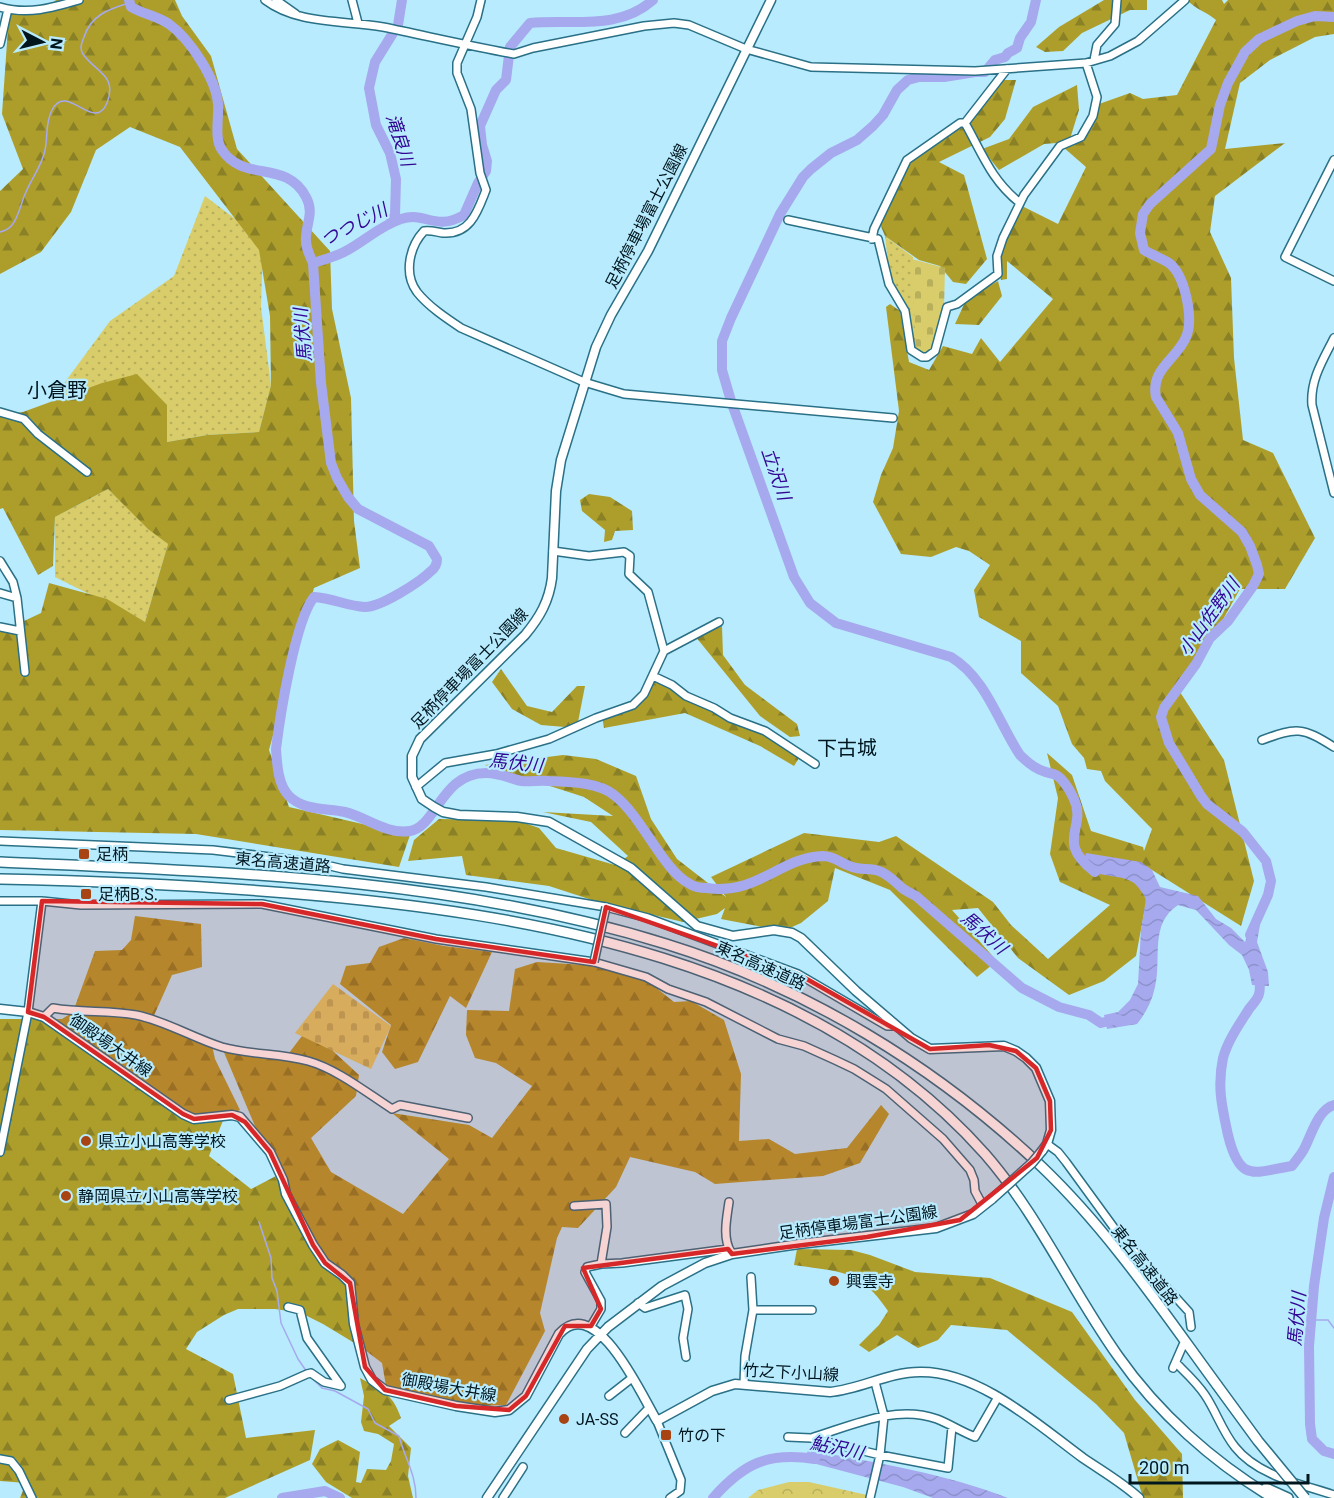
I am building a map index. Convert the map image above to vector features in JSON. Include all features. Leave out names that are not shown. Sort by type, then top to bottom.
[{"type":"highway","name":"東名高速道路","points":[[0,862],[275,876],[425,892],[514,907],[623,931],[704,957],[745,973],[822,1009],[886,1047],[959,1096],[1004,1132],[1045,1171],[1108,1241],[1154,1299],[1258,1441],[1305,1498]]},
{"type":"highway","name":"東名高速道路","points":[[0,879],[112,881],[223,888],[355,899],[423,908],[517,923],[611,944],[702,971],[768,999],[819,1025],[869,1056],[922,1094],[954,1123],[993,1164],[1024,1204],[1104,1336],[1131,1374],[1173,1421],[1217,1459]]},
{"type":"highway","points":[[1217,1459],[1273,1498]]},
{"type":"highway","points":[[1217,1459],[1245,1477],[1288,1498]]},
{"type":"main road","name":"足柄停車場富士公園線","points":[[601,1335],[662,1286],[730,1251],[936,1228],[967,1217],[992,1199],[1032,1163],[1044,1148],[1051,1130],[1050,1101],[1036,1068],[1016,1051],[1004,1046],[930,1049],[911,1038],[856,991],[801,938],[792,933],[774,930],[732,936],[697,926],[631,868],[557,826],[530,818],[459,815],[444,812],[422,799],[412,777],[412,756],[420,739],[538,620],[550,593],[556,491],[561,460],[596,347],[611,315],[648,251],[771,0]]},
{"type":"main road","name":"御殿場大井線","points":[[0,1010],[28,1012],[44,1017],[183,1114],[194,1119],[232,1115],[245,1122],[270,1152],[283,1180],[286,1194],[313,1245],[325,1263],[350,1283],[354,1324],[365,1366],[372,1380],[385,1389],[456,1406],[495,1412],[510,1410],[526,1396],[565,1326],[576,1324],[591,1326]]},
{"type":"main road","points":[[591,1326],[619,1356],[657,1420]]},
{"type":"main road","points":[[487,1498],[586,1349],[601,1335]]},
{"type":"main road","name":"竹之下小山線","points":[[657,1420],[718,1389],[735,1384],[831,1392],[845,1391],[906,1373],[933,1373],[970,1383],[998,1397],[1139,1498]]},
{"type":"street","points":[[0,7],[46,10],[79,0]]},
{"type":"street","points":[[265,0],[276,9],[298,16],[382,27],[464,46],[514,54],[533,48],[668,23],[689,25],[746,49],[811,67],[975,71],[1086,63],[1117,53],[1138,41],[1185,0]]},
{"type":"street","points":[[276,0],[298,16]]},
{"type":"street","points":[[352,0],[358,23]]},
{"type":"street","points":[[481,0],[477,17],[457,63],[457,73],[471,110],[480,173],[486,190],[475,217],[462,229],[452,232],[424,231],[418,238],[410,256],[413,284],[417,291],[444,317],[460,328],[585,382],[624,394],[893,418]]},
{"type":"street","points":[[1094,60],[1097,45],[1115,24],[1117,0]]},
{"type":"street","points":[[0,44],[8,9]]},
{"type":"street","points":[[788,220],[878,239],[889,284],[905,311],[911,350],[922,357],[927,357],[935,351],[947,307],[957,304],[998,274],[997,256],[1024,195],[1060,146],[1081,137],[1093,116],[1097,97],[1086,63]]},
{"type":"street","points":[[872,239],[874,229],[907,160],[960,123],[965,123],[1007,69]]},
{"type":"street","points":[[965,123],[997,180],[1005,191],[1020,203]]},
{"type":"street","points":[[1334,160],[1285,257],[1334,281]]},
{"type":"street","points":[[1334,338],[1316,375],[1311,393],[1334,493]]},
{"type":"street","points":[[0,412],[24,419],[38,434],[87,472]]},
{"type":"street","points":[[553,551],[589,556],[624,552],[630,556],[629,574],[648,592],[664,651]]},
{"type":"street","points":[[0,561],[13,582],[17,598],[25,672]]},
{"type":"street","points":[[0,593],[17,598]]},
{"type":"street","points":[[416,787],[445,763],[496,754],[549,740],[596,718],[633,705],[644,694],[664,651],[719,622]]},
{"type":"street","points":[[0,627],[20,631]]},
{"type":"street","points":[[653,676],[730,718],[765,731],[815,764]]},
{"type":"street","points":[[1262,740],[1287,730],[1295,730],[1311,733],[1334,747]]},
{"type":"street","points":[[0,841],[224,851],[486,886],[606,907],[648,918],[798,974],[887,1026],[897,1026]]},
{"type":"street","points":[[0,901],[42,901],[81,905],[262,904],[436,939],[594,962],[646,976],[668,989],[706,1002],[778,1039],[804,1046],[854,1069],[886,1089],[943,1139],[970,1170],[975,1191],[983,1206]]},
{"type":"street","points":[[0,1152],[28,1012],[42,901]]},
{"type":"street","points":[[594,962],[606,907]]},
{"type":"street","points":[[44,1017],[54,1008],[73,1012],[113,1012],[137,1016],[222,1047],[248,1053],[307,1060],[325,1067],[392,1109],[400,1105],[468,1118]]},
{"type":"street","points":[[1044,1148],[1058,1152],[1120,1236],[1189,1312],[1191,1327]]},
{"type":"street","points":[[591,1326],[601,1309],[602,1300],[585,1272],[586,1267],[730,1251],[726,1229],[729,1202]]},
{"type":"street","points":[[574,1206],[606,1204],[607,1227],[601,1264]]},
{"type":"street","points":[[744,1384],[745,1356],[753,1310],[751,1277]]},
{"type":"street","points":[[638,1303],[645,1308],[685,1295],[688,1310],[683,1338],[686,1357]]},
{"type":"street","points":[[229,1400],[280,1386],[308,1374],[324,1382],[341,1386],[307,1338],[300,1310],[288,1307]]},
{"type":"street","points":[[753,1310],[812,1310]]},
{"type":"street","points":[[1183,1346],[1175,1366],[1204,1395],[1235,1448],[1250,1461],[1278,1476],[1334,1495]]},
{"type":"street","points":[[609,1396],[632,1378]]},
{"type":"street","points":[[871,1494],[880,1457],[884,1416],[875,1382]]},
{"type":"street","points":[[811,1438],[884,1416],[904,1413],[938,1419],[975,1437],[998,1397]]},
{"type":"street","points":[[625,1433],[649,1408]]},
{"type":"street","points":[[657,1420],[681,1480],[680,1491],[670,1498]]},
{"type":"street","points":[[788,1437],[811,1438],[880,1457],[948,1467],[952,1427]]},
{"type":"street","points":[[0,1459],[11,1461],[19,1471],[32,1498]]},
{"type":"street","points":[[503,1498],[523,1467]]},
{"type":"highlighted area","points":[[42,901],[262,904],[436,939],[594,962],[606,907],[798,974],[930,1049],[989,1045],[1016,1051],[1036,1068],[1050,1101],[1051,1130],[1037,1158],[960,1220],[867,1237],[732,1254],[728,1249],[583,1268],[601,1309],[591,1326],[565,1326],[526,1396],[509,1410],[456,1406],[385,1390],[365,1367],[350,1283],[325,1263],[313,1245],[270,1152],[245,1122],[232,1115],[194,1119],[183,1114],[44,1017],[28,1012]]},
{"type":"green space","points":[[56,0],[175,0],[182,16],[211,56],[237,149],[330,251],[332,309],[351,398],[354,521],[360,568],[314,588],[269,750],[289,807],[410,835],[399,867],[196,834],[0,830],[0,629],[7,629],[41,613],[49,583],[107,599],[145,622],[168,544],[148,529],[108,489],[55,517],[53,566],[38,575],[3,508],[0,509],[0,416],[23,412],[102,383],[137,374],[167,405],[167,442],[207,435],[259,432],[271,385],[270,316],[259,250],[180,147],[130,127],[96,150],[71,212],[41,252],[0,274],[0,191],[23,169],[2,114],[8,28],[4,12],[45,10]]},
{"type":"green space","points":[[1104,0],[1147,0],[1147,10],[1130,10],[1082,33],[1063,51],[1045,52],[1036,47],[1059,27]]},
{"type":"green space","points":[[1187,0],[1222,0],[1224,4],[1228,0],[1334,0],[1334,34],[1315,37],[1270,60],[1240,83],[1225,149],[1285,143],[1215,196],[1210,232],[1231,278],[1234,358],[1243,440],[1273,453],[1315,538],[1285,589],[1240,589],[1216,632],[1178,689],[1224,760],[1254,881],[1241,926],[1144,865],[1146,903],[1136,956],[1104,981],[1069,995],[1018,958],[978,908],[952,910],[997,961],[977,977],[890,890],[835,868],[828,901],[801,923],[783,931],[721,919],[725,908],[717,914],[683,922],[598,902],[549,886],[466,875],[462,856],[408,861],[414,840],[439,819],[516,820],[539,828],[556,848],[615,865],[628,856],[591,822],[543,812],[613,816],[584,797],[485,765],[563,755],[596,759],[636,776],[651,819],[677,859],[726,897],[711,877],[804,833],[879,842],[896,836],[993,902],[1011,925],[1048,959],[1110,905],[1060,882],[1050,854],[1058,798],[1047,753],[1072,775],[1091,831],[1143,847],[1144,851],[1152,829],[1105,781],[1101,771],[1087,769],[1084,758],[1072,744],[1058,706],[1021,673],[1021,641],[979,617],[974,590],[990,565],[969,551],[956,547],[931,557],[901,554],[873,502],[881,475],[893,448],[899,411],[886,307],[890,304],[900,311],[909,362],[929,370],[943,346],[972,354],[981,338],[1000,362],[1053,299],[1007,261],[1007,279],[1001,280],[998,260],[1020,205],[1058,224],[1086,167],[1063,147],[1068,142],[1044,144],[999,170],[982,149],[1009,139],[1033,107],[1077,85],[1079,110],[1069,142],[1084,133],[1099,104],[1130,93],[1143,99],[1177,95],[1216,20]]},
{"type":"green space","points":[[999,80],[1016,80],[1005,119],[990,137],[939,162],[964,175],[987,259],[966,284],[953,282],[940,266],[919,260],[885,236],[877,217],[905,166],[965,123]]},
{"type":"green space","points":[[205,196],[263,240],[261,307],[271,385],[259,432],[207,435],[167,442],[167,405],[51,401],[110,321],[174,276]]},
{"type":"green space","points":[[885,236],[913,257],[919,354],[912,348],[906,314],[890,279]]},
{"type":"green space","points":[[912,259],[945,268],[944,309],[932,355],[916,355]]},
{"type":"green space","points":[[998,281],[1002,296],[979,325],[955,324],[967,298]]},
{"type":"green space","points":[[108,489],[168,544],[145,622],[55,577],[55,517]]},
{"type":"green space","points":[[589,494],[610,497],[632,511],[633,530],[615,531],[612,540],[604,542],[605,530],[582,511],[580,500]]},
{"type":"green space","points":[[722,626],[723,655],[745,685],[797,724],[800,736],[790,737],[760,716],[695,636]]},
{"type":"green space","points":[[501,669],[527,706],[552,712],[577,686],[585,686],[578,722],[565,727],[541,725],[512,709],[492,682]]},
{"type":"green space","points":[[657,677],[801,755],[794,766],[760,746],[685,713],[604,728],[602,716],[640,702]]},
{"type":"green space","points":[[135,916],[201,924],[202,967],[172,975],[152,1020],[212,1045],[215,1059],[240,1110],[224,1118],[209,1156],[251,1189],[276,1176],[223,1050],[286,1057],[308,1028],[359,1075],[356,1096],[311,1138],[331,1172],[403,1214],[449,1159],[392,1113],[469,1125],[492,1138],[532,1086],[496,1063],[475,1058],[466,1035],[467,1010],[509,1011],[515,969],[537,962],[586,965],[645,979],[674,1002],[691,1001],[724,1020],[741,1074],[739,1141],[769,1139],[795,1154],[847,1148],[881,1105],[889,1114],[860,1163],[823,1176],[715,1184],[695,1172],[630,1157],[616,1187],[578,1228],[562,1227],[557,1238],[540,1313],[545,1331],[506,1405],[475,1406],[386,1386],[382,1363],[323,1324],[301,1313],[275,1309],[238,1309],[197,1332],[186,1349],[233,1374],[246,1438],[315,1430],[310,1460],[225,1498],[20,1498],[26,1483],[0,1481],[0,1019],[62,1019],[73,1012],[95,951],[122,950],[131,940]]},
{"type":"green space","points":[[404,938],[492,952],[466,1008],[450,996],[418,1062],[395,1069],[382,1052],[391,1025],[340,984],[346,966],[370,963],[379,947]]},
{"type":"green space","points":[[333,984],[391,1026],[371,1069],[295,1033]]},
{"type":"green space","points":[[797,1249],[851,1250],[915,1272],[990,1278],[1072,1312],[1135,1400],[1182,1454],[1183,1498],[1143,1498],[1124,1433],[1096,1404],[1007,1330],[951,1325],[938,1340],[918,1348],[897,1335],[869,1352],[859,1345],[879,1325],[888,1311],[868,1287],[848,1275],[794,1265]]},
{"type":"green space","points":[[360,1378],[386,1393],[398,1410],[401,1418],[389,1426],[411,1448],[408,1476],[413,1498],[352,1498],[326,1482],[312,1464],[320,1449],[338,1440],[360,1452],[356,1482],[361,1483],[367,1469],[386,1470],[391,1461],[394,1444],[378,1434],[364,1431],[361,1422],[364,1396]]},
{"type":"green space","points":[[789,1482],[809,1482],[867,1495],[867,1498],[748,1498],[758,1490]]},
{"type":"water","points":[[1086,853],[1141,862],[1152,870],[1160,887],[1198,896],[1216,919],[1231,928],[1245,942],[1253,921],[1260,925],[1257,942],[1268,972],[1269,986],[1252,985],[1249,970],[1242,955],[1229,945],[1196,910],[1178,905],[1163,922],[1158,942],[1155,987],[1146,1011],[1137,1024],[1107,1029],[1104,1015],[1118,1012],[1130,1000],[1138,984],[1141,930],[1146,899],[1138,886],[1129,880],[1083,868]]},
{"type":"water","points":[[809,1450],[935,1475],[1008,1498],[933,1498],[903,1487],[801,1460]]},
{"type":"waterway","name":"馬伏川","points":[[129,0],[131,7],[169,24],[185,39],[201,60],[216,94],[217,134],[222,150],[231,160],[242,166],[288,178],[298,185],[306,197],[310,212],[306,244],[313,263],[321,383],[331,463],[348,497],[358,509],[429,546],[437,559],[434,569],[418,581],[390,599],[372,606],[358,606],[314,597],[307,609],[295,647],[276,749],[280,780],[289,796],[309,807],[353,814],[385,828],[401,832],[419,827],[427,820],[449,790],[459,781],[471,775],[491,773],[521,781],[583,783],[600,787],[624,804],[671,868],[692,885],[700,888],[740,887],[794,863],[823,856],[831,857],[852,867],[879,871],[916,896],[1022,988],[1059,1007],[1089,1015],[1101,1023],[1118,1019]]},
{"type":"waterway","name":"滝良川","points":[[389,224],[395,215],[396,179],[390,153],[376,125],[369,88],[375,62],[398,25],[402,0]]},
{"type":"waterway","name":"つつじ川","points":[[313,263],[344,252],[401,219],[418,217],[445,222],[464,215],[486,171],[487,161],[480,126],[496,90],[506,80],[510,47],[530,23],[610,20],[639,10],[653,0]]},
{"type":"waterway","name":"立沢川","points":[[1036,0],[1031,22],[1020,38],[1017,48],[1005,57],[995,60],[985,72],[944,77],[919,77],[908,80],[897,90],[883,115],[873,126],[857,140],[831,153],[803,177],[780,214],[731,318],[722,341],[722,370],[794,577],[810,603],[836,623],[951,657],[963,666],[982,689],[1020,755],[1037,768],[1054,774],[1068,788],[1077,808],[1074,834],[1076,851],[1095,872]]},
{"type":"waterway","points":[[0,232],[8,229],[14,222],[28,187],[42,161],[48,120],[52,110],[58,103],[65,101],[95,113],[102,111],[107,103],[110,86],[104,75],[83,54],[81,45],[87,29],[96,18],[129,3]]},
{"type":"waterway","name":"小山佐野川","points":[[1250,935],[1268,895],[1271,881],[1266,861],[1243,832],[1207,804],[1201,796],[1169,743],[1161,717],[1164,708],[1196,664],[1210,638],[1228,621],[1259,574],[1250,546],[1242,532],[1200,495],[1191,479],[1178,433],[1156,397],[1157,379],[1186,337],[1188,309],[1184,287],[1175,269],[1169,263],[1144,250],[1140,233],[1143,214],[1150,204],[1211,149],[1220,105],[1228,83],[1245,52],[1259,39],[1297,21],[1315,16],[1334,17]]},
{"type":"waterway","name":"馬伏川","points":[[1258,971],[1260,992],[1231,1039],[1221,1068],[1222,1106],[1228,1135],[1238,1161],[1244,1168],[1258,1172],[1292,1166],[1303,1151],[1319,1117],[1334,1105]]},
{"type":"waterway","name":"馬伏川","points":[[1334,1177],[1324,1218],[1314,1286],[1309,1346],[1312,1439],[1324,1451],[1334,1454]]},
{"type":"waterway","points":[[259,1222],[271,1258],[272,1278],[277,1291],[281,1323],[298,1359],[307,1372]]},
{"type":"waterway","points":[[1311,1320],[1328,1320],[1334,1328]]},
{"type":"waterway","points":[[312,1378],[322,1388],[335,1391],[368,1409],[375,1423],[399,1436],[412,1474],[416,1498]]},
{"type":"waterway","name":"鮎沢川","points":[[713,1498],[735,1476],[758,1463],[784,1457],[815,1459]]},
{"type":"waterway","name":"鮎沢川","points":[[282,1498],[325,1491],[340,1498]]},
{"type":"place","name":"足柄","points":[[84,854]]},
{"type":"place","name":"足柄B.S.","points":[[86,894]]},
{"type":"place","name":"県立小山高等学校","points":[[86,1141]]},
{"type":"place","name":"静岡県立小山高等学校","points":[[66,1196]]},
{"type":"place","name":"興雲寺","points":[[834,1281]]},
{"type":"place","name":"JA-SS","points":[[564,1419]]},
{"type":"place","name":"竹の下","points":[[666,1435]]},
{"type":"district","name":"小倉野","points":[[57,390]]},
{"type":"district","name":"下古城","points":[[847,748]]}]
